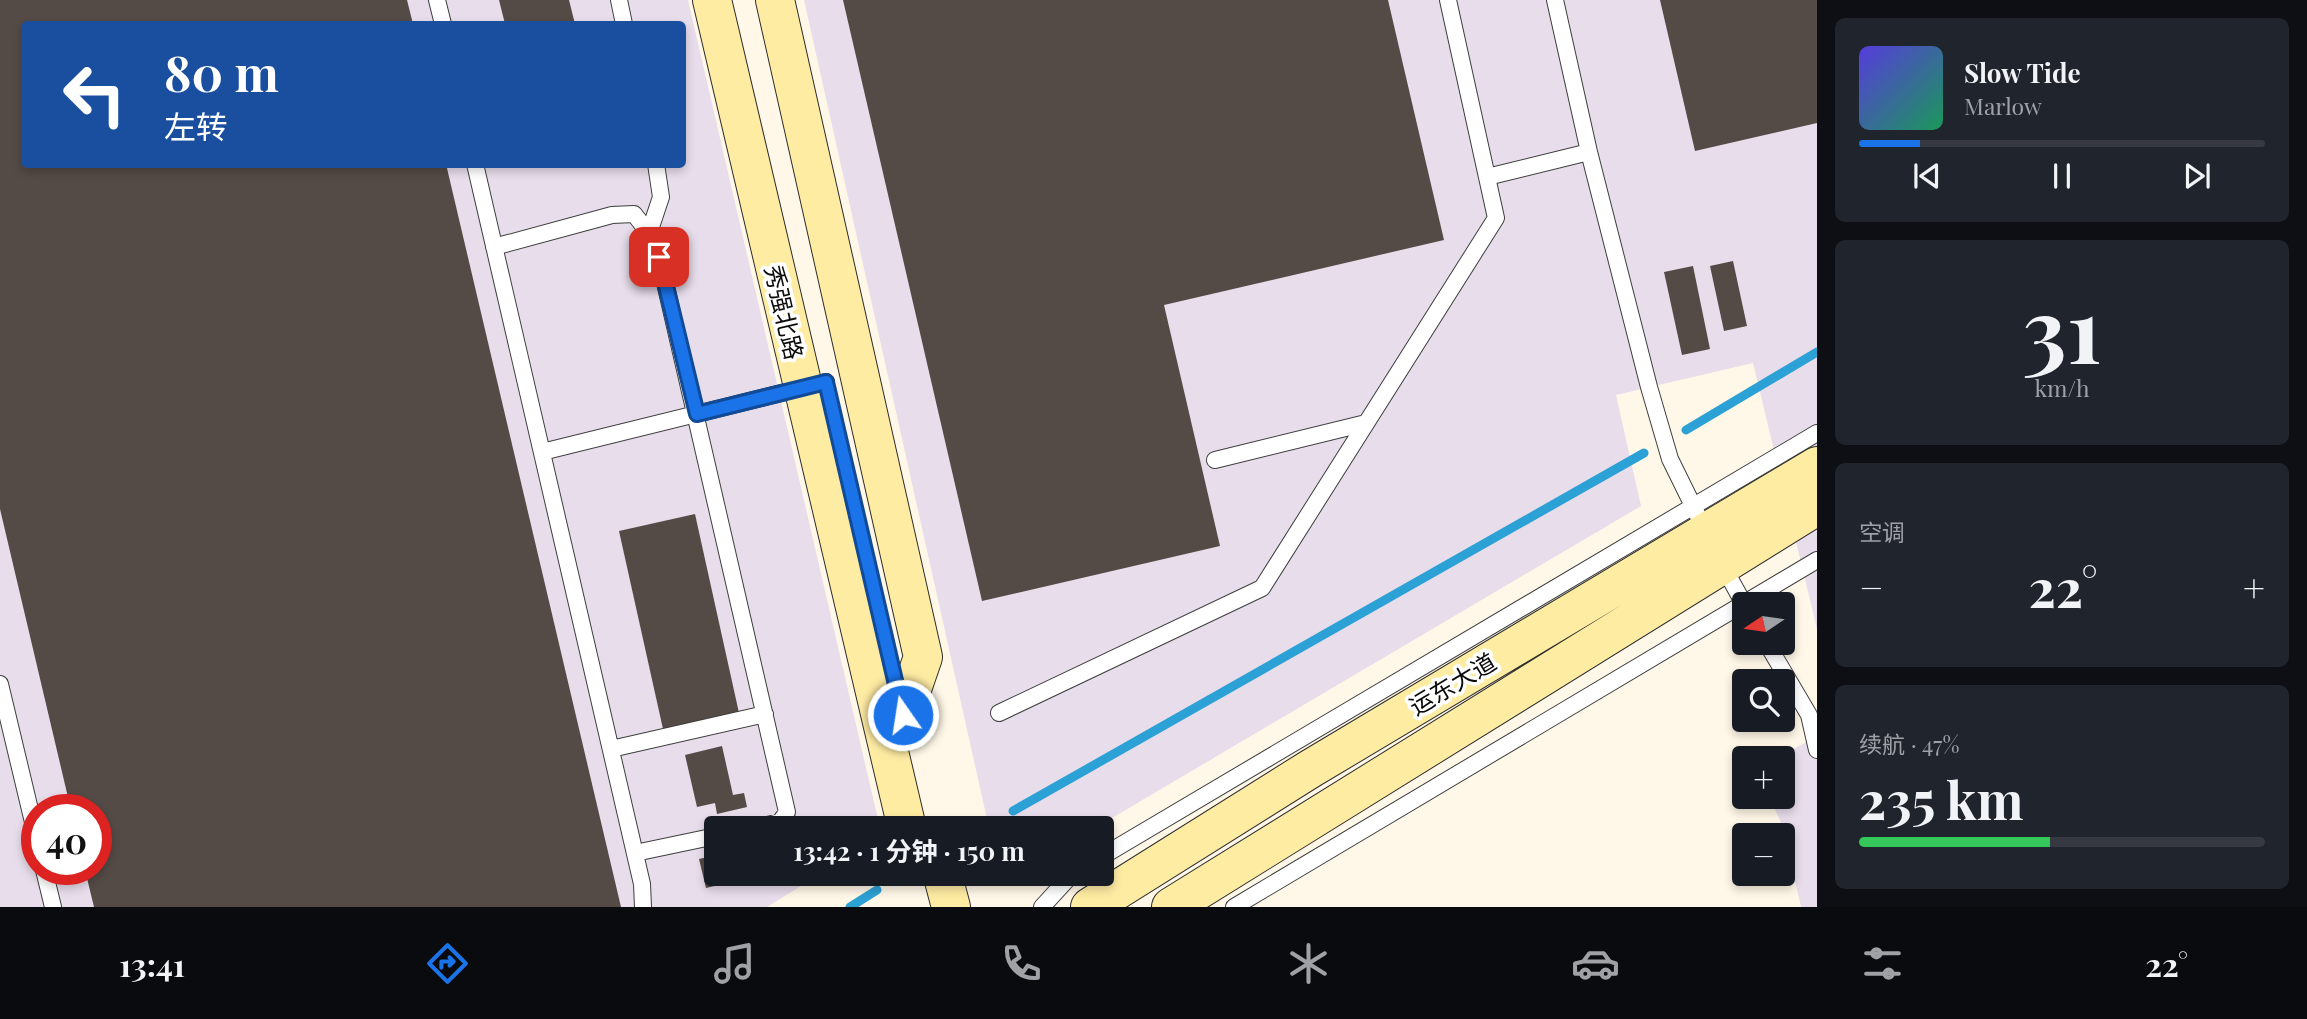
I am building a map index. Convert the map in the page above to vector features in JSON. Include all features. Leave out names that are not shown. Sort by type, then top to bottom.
[{"type":"street","name":"秀强北路","points":[[712,0],[928,816]]},
{"type":"street","name":"秀强北路","points":[[737,0],[904,816]]},
{"type":"street","points":[[775,0],[923,657],[903,715]]},
{"type":"street","name":"运东大道","points":[[1171,907],[1817,466]]},
{"type":"street","name":"运东大道","points":[[1090,907],[1310,769],[1710,540],[1817,506]]},
{"type":"street","points":[[921,886],[926,907]]},
{"type":"street","points":[[945,886],[951,907]]},
{"type":"lane","points":[[437,0],[442,21]]},
{"type":"lane","points":[[619,0],[623,21]]},
{"type":"lane","points":[[999,713],[1262,588],[1496,218],[1448,0]]},
{"type":"lane","points":[[1555,0],[1589,152],[1670,458],[1738,592]]},
{"type":"lane","points":[[1487,177],[1589,152]]},
{"type":"lane","points":[[476,168],[635,853],[642,884],[643,907]]},
{"type":"lane","points":[[649,233],[661,197],[657,168]]},
{"type":"lane","points":[[494,247],[612,215],[634,214],[649,233],[659,257],[697,414],[787,812],[784,816]]},
{"type":"lane","points":[[542,452],[814,385]]},
{"type":"lane","points":[[1215,460],[1366,423]]},
{"type":"lane","points":[[1114,850],[1710,540],[1817,433]]},
{"type":"lane","points":[[1764,592],[1817,560]]},
{"type":"lane","points":[[1234,907],[1732,611]]},
{"type":"lane","points":[[1774,655],[1809,715],[1817,750]]},
{"type":"lane","points":[[0,684],[26,794]]},
{"type":"lane","points":[[611,749],[765,714]]},
{"type":"lane","points":[[635,853],[704,839]]},
{"type":"lane","points":[[48,885],[53,907]]},
{"type":"lane","points":[[1042,907],[1061,886]]},
{"type":"shaded area","points":[[0,0],[688,0],[877,816],[704,816],[704,886],[801,886],[767,907],[0,907]]},
{"type":"shaded area","points":[[804,0],[1817,0],[1817,629],[1753,363],[1616,395],[1641,506],[1114,817],[986,816]]},
{"type":"shaded area","points":[[1817,736],[1817,907],[1801,907],[1795,881],[1795,823],[1781,823],[1775,809],[1795,809],[1795,748]]},
{"type":"building","points":[[0,0],[407,0],[412,21],[21,21],[21,168],[447,168],[621,907],[94,907],[89,885],[112,885],[112,794],[67,794],[0,509]]},
{"type":"building","points":[[499,0],[569,0],[574,21],[504,21]]},
{"type":"building","points":[[843,0],[1388,0],[1444,240],[1164,305],[1220,546],[982,601]]},
{"type":"building","points":[[1660,0],[1817,0],[1817,123],[1695,151]]},
{"type":"building","points":[[1733,261],[1747,326],[1724,331],[1710,266]]},
{"type":"building","points":[[1693,266],[1710,349],[1682,355],[1664,272]]},
{"type":"building","points":[[695,514],[739,713],[663,729],[619,531]]},
{"type":"building","points":[[722,746],[733,795],[744,793],[747,807],[717,814],[715,803],[697,807],[685,755]]},
{"type":"building","points":[[704,858],[704,880],[699,859]]},
{"type":"waterway","points":[[1686,430],[1817,352]]},
{"type":"waterway","points":[[1013,811],[1644,453]]},
{"type":"waterway","points":[[850,907],[877,890]]},
{"type":"route","points":[[659,257],[697,414],[826,382],[903,715]]}]
